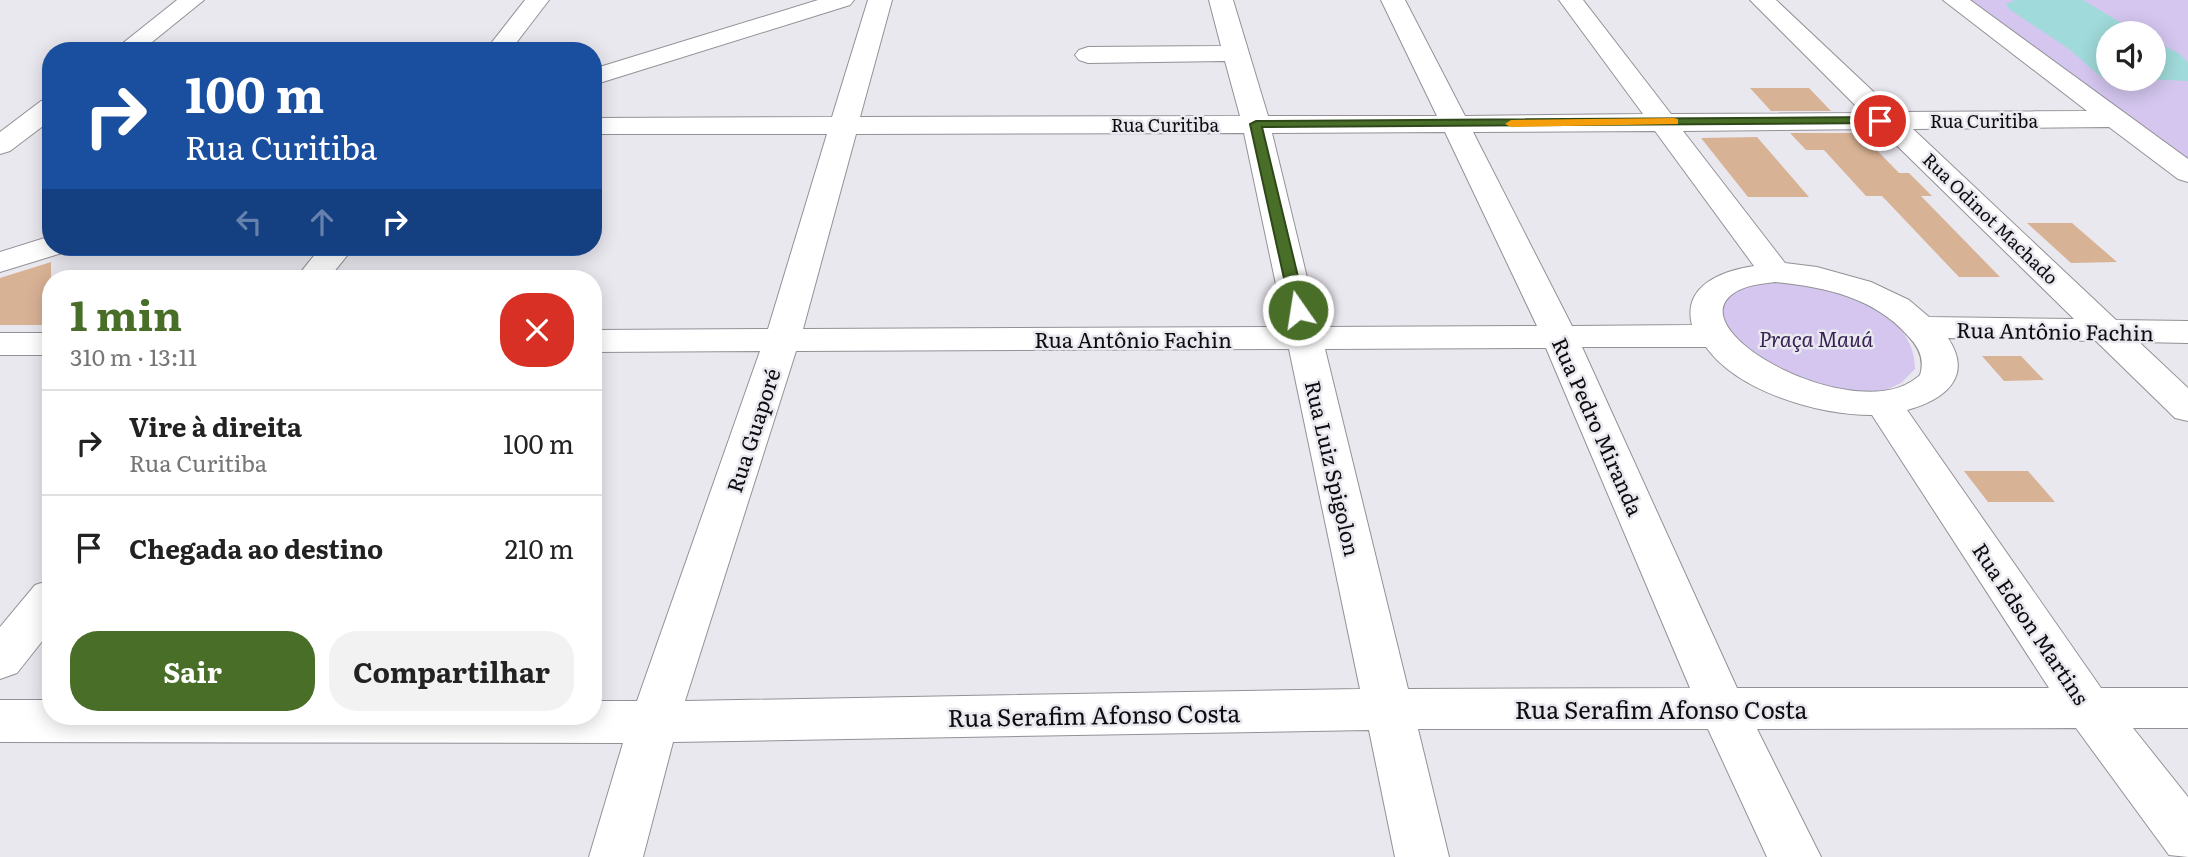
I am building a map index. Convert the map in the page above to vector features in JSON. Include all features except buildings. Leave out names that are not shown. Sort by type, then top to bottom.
[{"type":"street","points":[[137,42],[192,0]]},
{"type":"street","points":[[504,42],[537,0]]},
{"type":"street","points":[[602,75],[842,0]]},
{"type":"street","name":"Rua Guaporé","points":[[616,857],[654,722],[782,340],[880,0]]},
{"type":"street","name":"Rua Luiz Spigolon","points":[[1221,0],[1256,124],[1422,857]]},
{"type":"street","name":"Rua Pedro Miranda","points":[[1392,0],[1457,124],[1560,338],[1722,708],[1794,857]]},
{"type":"street","points":[[1571,0],[1775,272]]},
{"type":"street","name":"Rua Odinot Machado","points":[[1762,0],[2188,409]]},
{"type":"street","points":[[1955,0],[2188,173]]},
{"type":"street","points":[[1088,55],[1234,53]]},
{"type":"street","points":[[7,134],[42,113]]},
{"type":"street","name":"Rua Curitiba","points":[[602,125],[1457,124],[2114,119]]},
{"type":"street","points":[[7,134],[42,129]]},
{"type":"street","points":[[0,262],[42,249]]},
{"type":"street","points":[[319,270],[330,256]]},
{"type":"street","points":[[1775,272],[1807,274],[1860,290],[1899,309],[1922,327],[1941,361],[1938,376],[1927,389],[1908,398],[1883,403],[1845,401],[1804,392],[1766,377],[1745,364],[1714,336],[1706,319],[1706,303],[1714,290],[1739,277],[1775,272]]},
{"type":"street","name":"Rua Antônio Fachin","points":[[1922,327],[2188,332]]},
{"type":"street","name":"Rua Antônio Fachin","points":[[602,341],[1714,336]]},
{"type":"street","points":[[0,344],[42,344]]},
{"type":"street","name":"Rua Edson Martins","points":[[1883,403],[2089,709],[2188,838]]},
{"type":"street","points":[[0,660],[42,608]]},
{"type":"street","name":"Rua Serafim Afonso Costa","points":[[602,722],[1389,709],[2188,708]]},
{"type":"street","name":"Rua Serafim Afonso Costa","points":[[0,721],[42,721]]},
{"type":"green space","points":[[1965,0],[2188,0],[2188,162]]},
{"type":"green space","name":"Praça Mauá","points":[[1776,282],[1842,294],[1884,315],[1901,329],[1911,347],[1915,369],[1901,383],[1886,390],[1856,393],[1779,376],[1725,337],[1718,307],[1737,291]]},
{"type":"water","points":[[2015,0],[2083,0],[2118,21],[2096,21],[2096,73],[2069,49],[2009,9],[2006,4]]},
{"type":"water","points":[[2166,47],[2188,62],[2188,81],[2166,80]]},
{"type":"slow traffic","points":[[1511,124],[1674,122]]},
{"type":"route","points":[[1298,310],[1256,124],[1880,121]]}]
